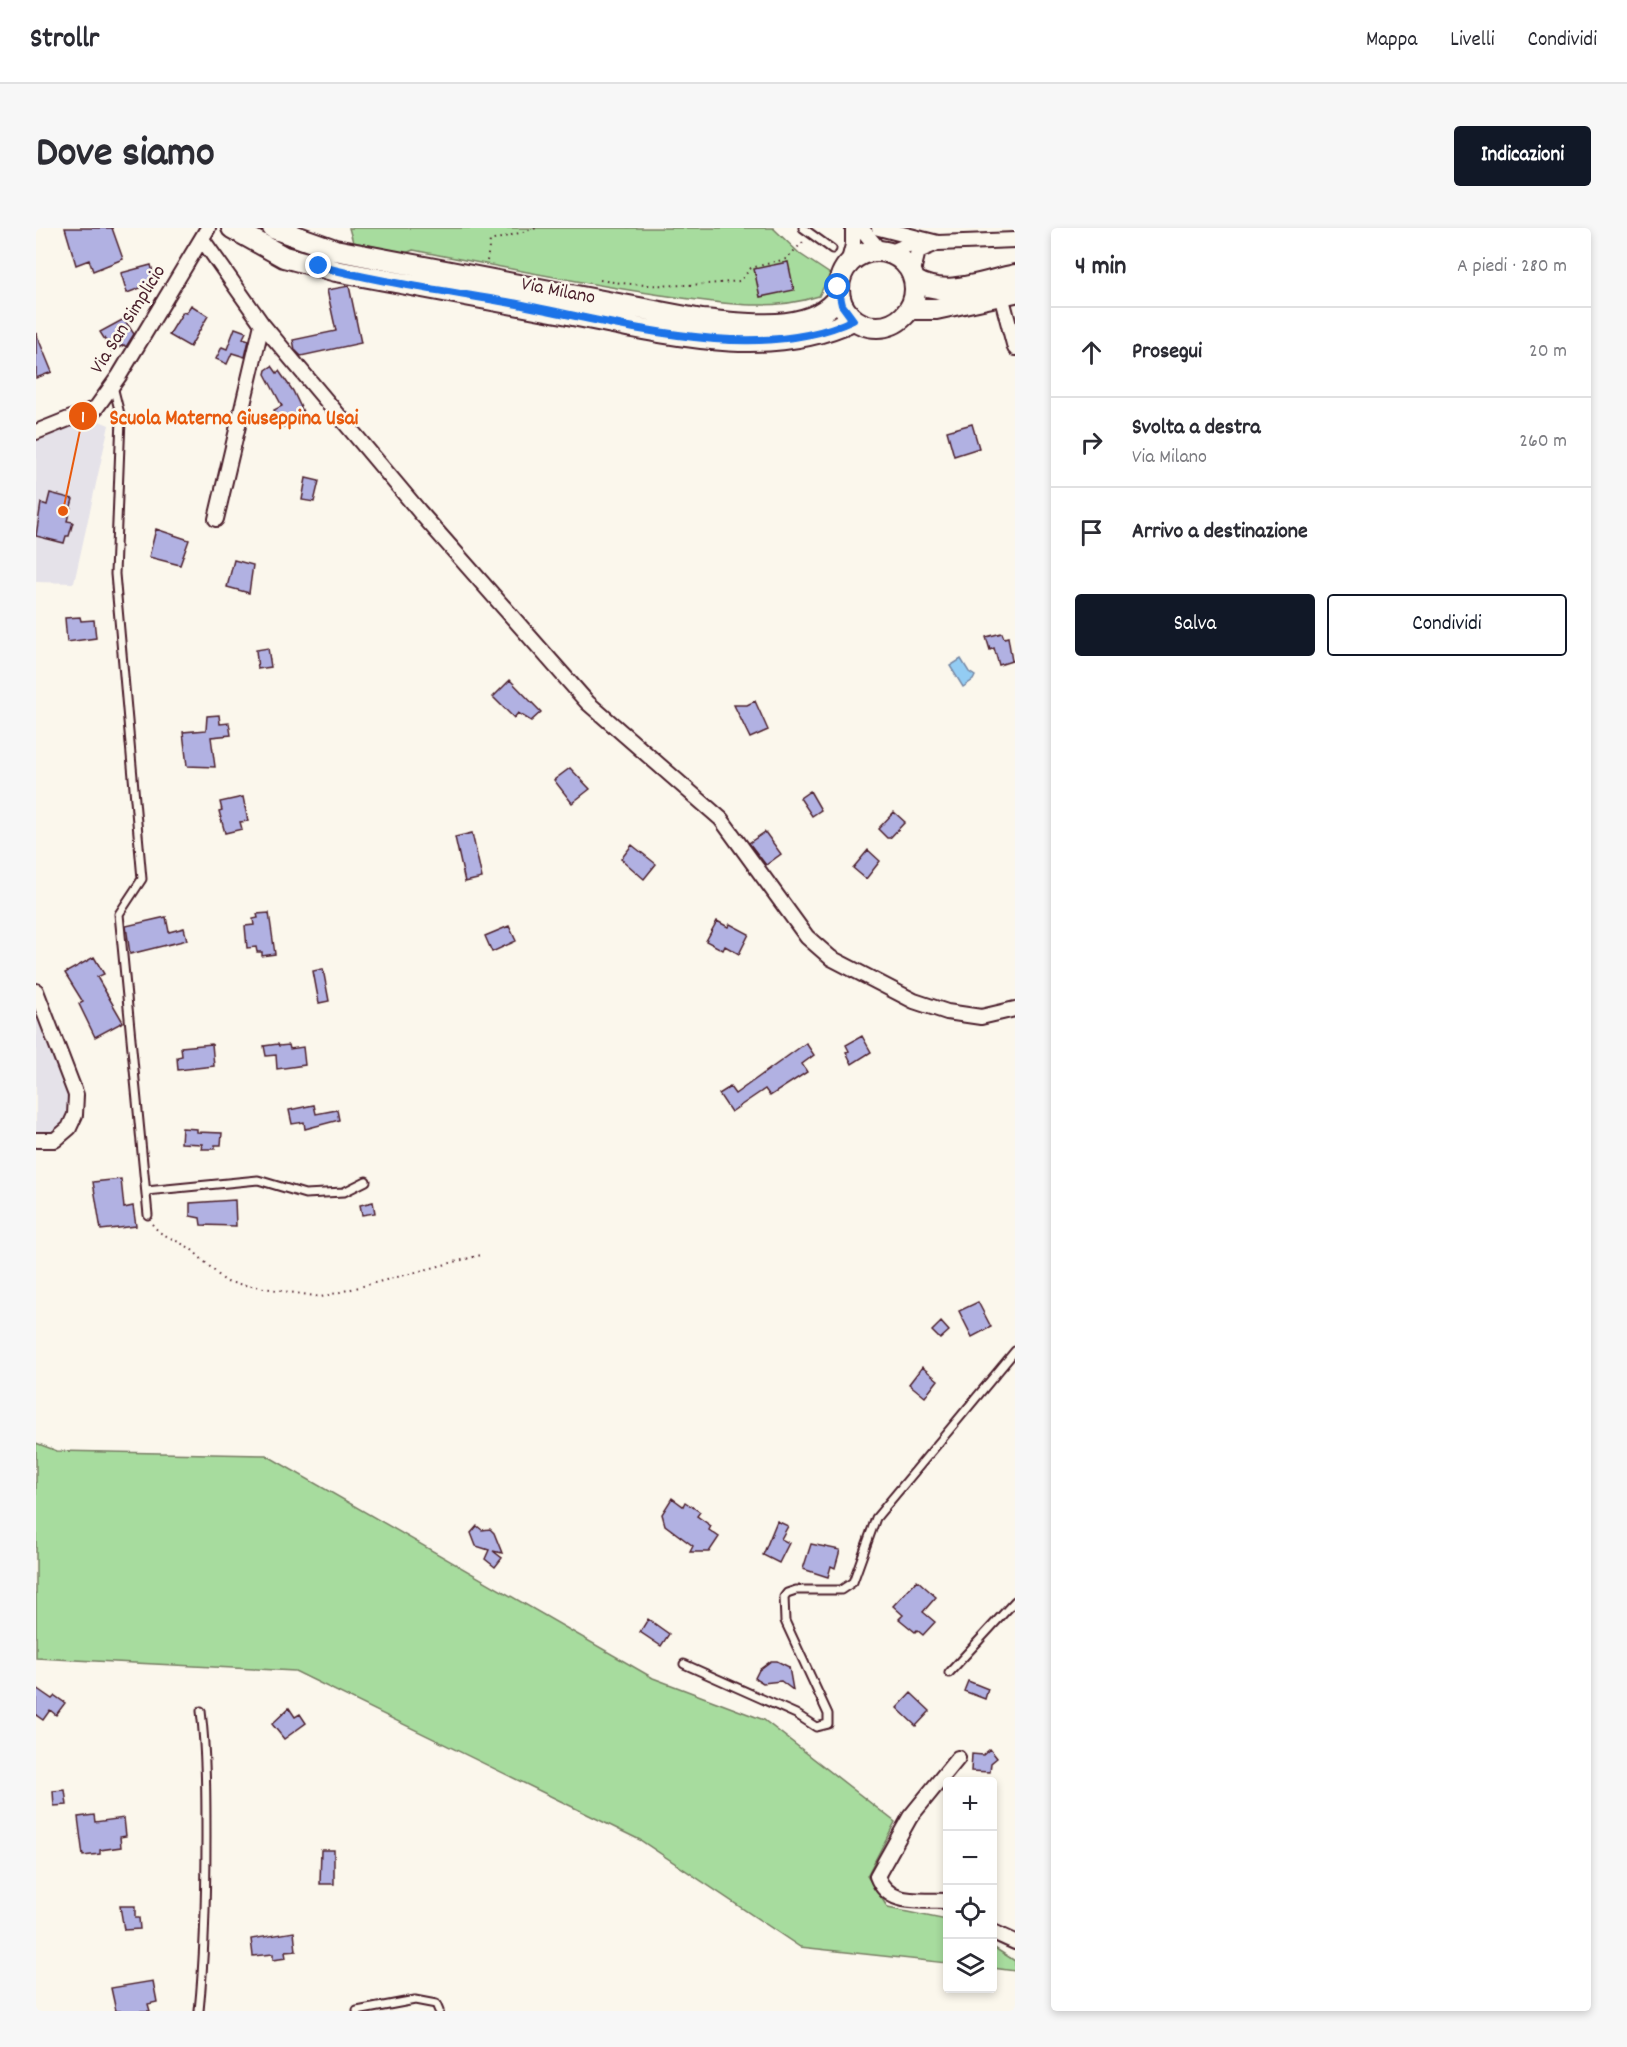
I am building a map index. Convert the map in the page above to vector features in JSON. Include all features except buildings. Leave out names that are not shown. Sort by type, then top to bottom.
[{"type":"main road","name":"Via Milano","points":[[232,228],[284,256],[336,271],[701,338],[783,339],[831,330],[853,320]]},
{"type":"main road","name":"Via Milano","points":[[273,228],[335,250],[702,320],[744,323],[792,321],[824,311],[839,296]]},
{"type":"main road","points":[[913,278],[914,300],[910,309],[902,319],[878,328],[865,326],[853,320],[842,305],[839,296],[840,279],[848,264],[868,252],[884,252],[900,259],[913,278],[936,290],[948,290],[1015,275]]},
{"type":"main road","points":[[910,309],[936,309],[1008,293]]},
{"type":"street","points":[[848,264],[853,244],[853,228]]},
{"type":"street","points":[[861,228],[884,252],[922,239]]},
{"type":"street","points":[[879,228],[938,243],[1015,240]]},
{"type":"street","points":[[205,233],[262,324],[419,512],[588,703],[721,819],[807,937],[841,963],[914,1001],[947,1012],[981,1017],[1015,1009]]},
{"type":"street","name":"Via San Simplicio","points":[[36,432],[96,408],[205,233]]},
{"type":"street","points":[[913,278],[918,251],[938,243]]},
{"type":"street","points":[[1008,293],[1015,348]]},
{"type":"street","points":[[216,519],[262,324]]},
{"type":"street","points":[[36,991],[76,1095],[75,1115],[69,1128],[55,1140],[36,1140]]},
{"type":"street","points":[[943,1902],[903,1901],[881,1887],[877,1876],[910,1817],[958,1758]]},
{"type":"street","points":[[997,1934],[1015,1942]]},
{"type":"lane","points":[[803,228],[832,249]]},
{"type":"lane","points":[[113,384],[121,418],[115,574],[142,879],[119,914],[148,1215]]},
{"type":"lane","points":[[146,1191],[258,1180],[305,1194],[344,1192],[366,1182]]},
{"type":"lane","points":[[684,1664],[796,1714],[816,1727],[828,1724],[828,1714],[785,1621],[784,1597],[787,1593],[796,1590],[841,1590],[853,1582],[876,1518],[1015,1352]]},
{"type":"lane","points":[[949,1673],[1015,1602]]},
{"type":"lane","points":[[198,2011],[206,1923],[205,1747],[201,1711]]},
{"type":"lane","points":[[357,2011],[415,2000],[436,2004],[439,2011]]},
{"type":"path","points":[[486,264],[490,241],[537,228]]},
{"type":"path","points":[[600,280],[628,285],[699,285],[740,281],[751,268],[786,259],[811,234]]},
{"type":"path","points":[[148,1215],[159,1232],[190,1248],[226,1282],[321,1297],[481,1255]]},
{"type":"shaded area","points":[[92,418],[109,425],[74,583],[36,582],[36,439]]},
{"type":"shaded area","points":[[36,982],[77,1076],[79,1115],[36,1146]]},
{"type":"green space","points":[[349,228],[773,228],[800,254],[830,274],[819,296],[780,304],[741,305],[599,285],[413,250],[406,253],[353,242]]},
{"type":"green space","points":[[36,1443],[57,1451],[266,1455],[653,1678],[764,1720],[895,1822],[867,1876],[888,1908],[943,1919],[943,1963],[800,1947],[640,1840],[295,1671],[36,1658]]},
{"type":"green space","points":[[997,1950],[1015,1961],[1015,1971],[997,1969]]},
{"type":"water","points":[[961,659],[969,672],[975,676],[963,687],[950,666]]},
{"type":"place","name":"Scuola Materna Giuseppina Usai","points":[[63,511]]},
{"type":"route","points":[[319,266],[701,338],[783,339],[831,330],[853,320],[842,305],[838,287]]}]
